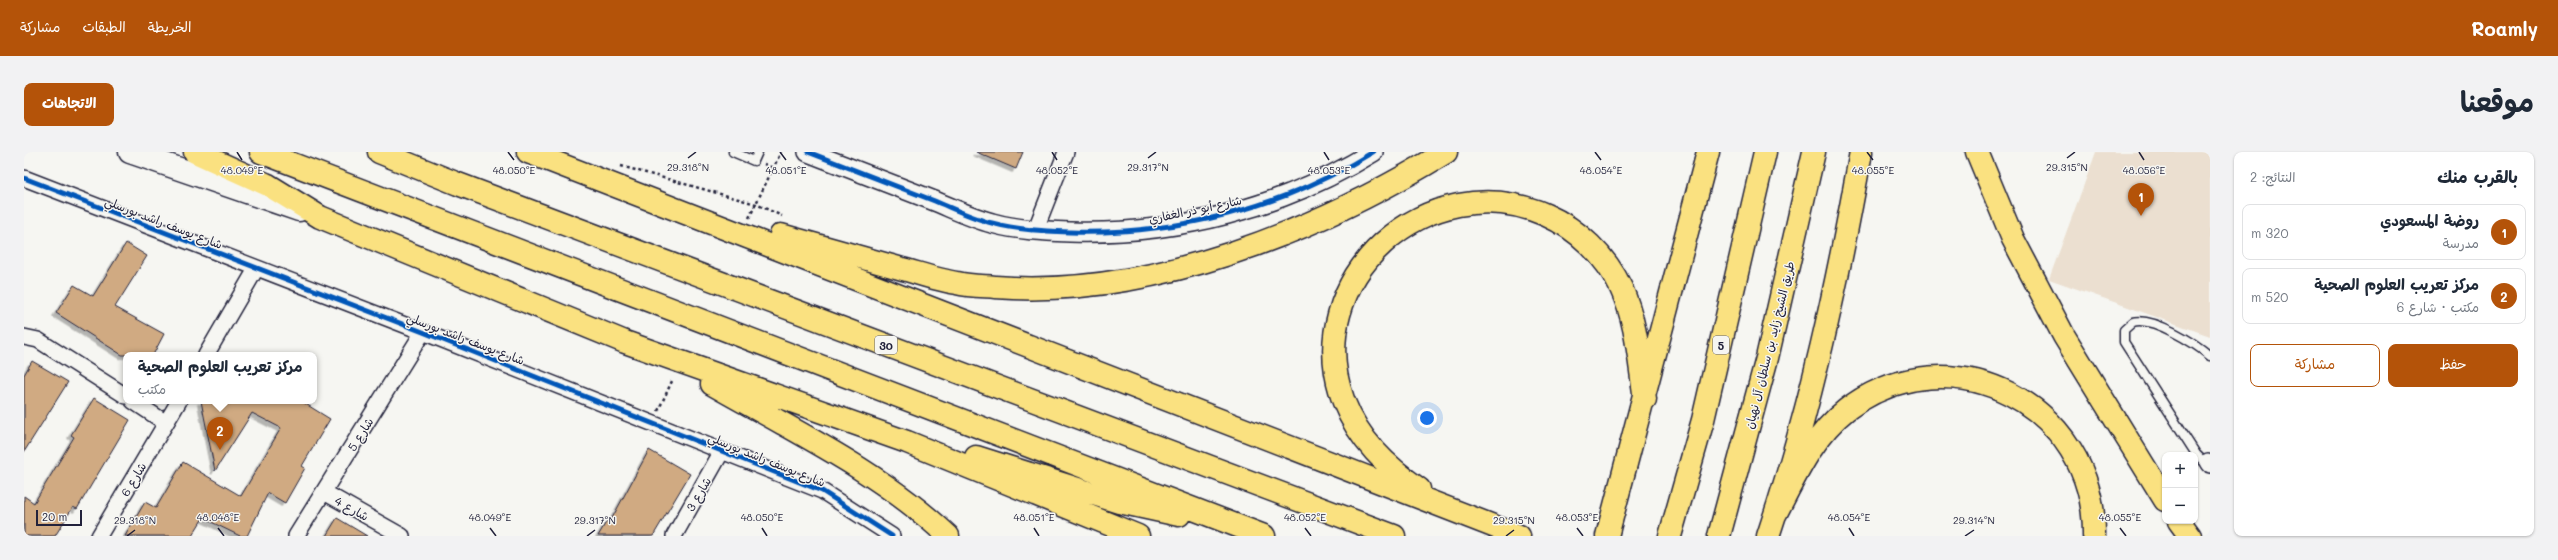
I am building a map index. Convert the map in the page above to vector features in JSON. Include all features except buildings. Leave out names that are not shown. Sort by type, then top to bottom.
[{"type":"highway","points":[[195,152],[268,185],[320,217],[666,357],[907,442],[1138,536]]},
{"type":"highway","points":[[261,152],[1256,533]]},
{"type":"highway","name":"30","points":[[379,152],[458,184],[1394,536]]},
{"type":"highway","points":[[408,152],[458,184]]},
{"type":"highway","points":[[528,152],[666,204],[1455,513],[1519,536]]},
{"type":"highway","points":[[666,204],[958,284],[1026,289],[1080,287],[1157,274],[1198,264],[1256,244],[1319,218],[1446,152]]},
{"type":"highway","points":[[1607,536],[1708,152]]},
{"type":"highway","name":"5","points":[[1670,536],[1703,420],[1765,152]]},
{"type":"highway","name":"طريق الشيخ زايد بن سلطان آل نهيان","points":[[1719,536],[1767,358],[1814,152]]},
{"type":"highway","points":[[1853,152],[1855,186]]},
{"type":"highway","points":[[1768,536],[1804,414],[1845,242],[1861,152]]},
{"type":"highway","points":[[1977,152],[2013,239],[2064,336],[2162,495]]},
{"type":"highway","points":[[1455,513],[1401,476],[1375,453],[1349,414],[1338,376],[1337,331],[1347,293],[1359,271],[1374,251],[1410,223],[1447,207],[1490,202],[1526,207],[1550,216],[1571,229],[1588,243],[1607,264],[1626,299],[1636,336],[1644,399]]},
{"type":"highway","points":[[666,357],[873,478],[904,498],[948,536]]},
{"type":"highway","points":[[1775,515],[1810,451],[1825,430],[1846,410],[1874,393],[1901,382],[1926,378],[1961,378],[1982,382],[2008,392],[2042,414],[2058,431],[2075,456],[2086,480],[2093,510],[2094,536]]},
{"type":"highway","points":[[907,442],[971,455],[1119,502],[1256,533]]},
{"type":"highway","points":[[2181,524],[2190,536]]},
{"type":"main road","points":[[130,152],[320,217]]},
{"type":"street","points":[[1035,231],[1066,152]]},
{"type":"street","name":"شارع أبو ذر الغفاري","points":[[816,154],[992,223],[1035,231],[1100,233],[1165,228],[1229,214],[1291,194],[1350,166],[1373,152]]},
{"type":"street","name":"شارع يوسف راشد بورسلي","points":[[24,178],[256,269],[423,332],[822,491],[883,534]]},
{"type":"street","points":[[208,352],[256,269]]},
{"type":"street","name":"شارع 5","points":[[296,536],[423,332]]},
{"type":"street","points":[[24,338],[38,340],[123,394]]},
{"type":"street","points":[[138,404],[166,423]]},
{"type":"street","name":"شارع 6","points":[[99,536],[177,404]]},
{"type":"street","name":"شارع 3","points":[[674,536],[722,452]]},
{"type":"street","name":"شارع 4","points":[[324,492],[402,536]]},
{"type":"lane","points":[[733,152],[754,161],[758,152]]},
{"type":"lane","points":[[2210,356],[2180,335],[2145,321],[2133,322],[2124,330],[2124,342],[2127,347],[2199,458],[2210,463]]},
{"type":"path","points":[[748,220],[781,152]]},
{"type":"path","points":[[615,165],[756,204]]},
{"type":"path","points":[[652,423],[673,379]]},
{"type":"shaded area","points":[[2096,152],[2210,152],[2210,336],[2049,279]]},
{"type":"cycle path","points":[[808,152],[984,221],[1021,229],[1070,232],[1110,232],[1149,229],[1189,223],[1228,214],[1266,203],[1303,189],[1338,172],[1373,152]]},
{"type":"cycle path","points":[[24,178],[423,332],[822,491],[892,536]]},
{"type":"place","name":"روضة المسعودي","points":[[2141,216]]},
{"type":"place","name":"مركز تعريب العلوم الصحية","points":[[220,450]]}]
